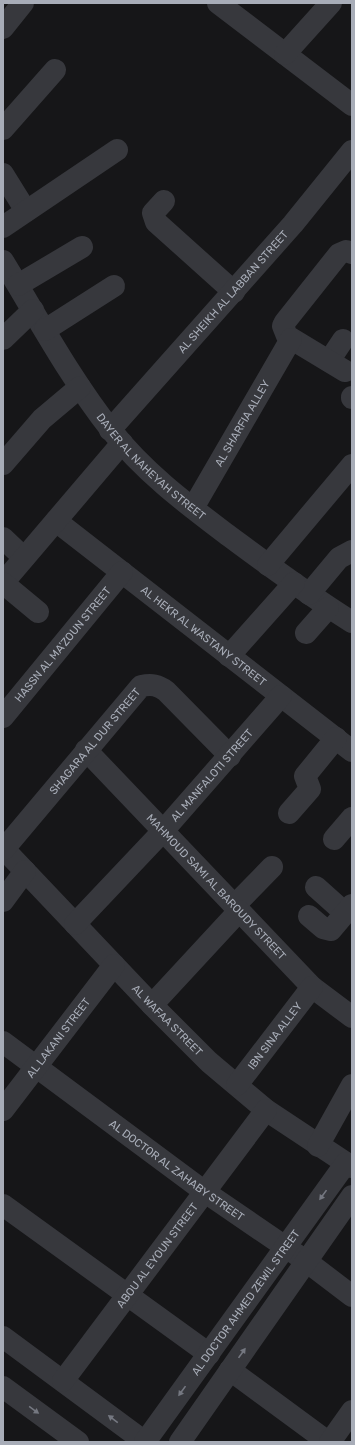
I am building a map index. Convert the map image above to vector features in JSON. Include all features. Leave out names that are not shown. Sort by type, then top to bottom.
[{"type":"street","points":[[3,28],[23,3]]},
{"type":"street","points":[[285,54],[331,3]]},
{"type":"street","points":[[222,4],[352,105]]},
{"type":"street","points":[[3,129],[55,70]]},
{"type":"street","points":[[3,227],[117,150]]},
{"type":"street","name":"AL SHEIKH AL LABBAN STREET","points":[[3,583],[56,521],[116,437],[234,292],[298,219],[352,151]]},
{"type":"street","points":[[3,174],[26,211]]},
{"type":"street","points":[[164,200],[153,213],[156,222],[234,292]]},
{"type":"street","points":[[18,285],[82,247]]},
{"type":"street","points":[[343,340],[337,366],[291,339],[284,332],[283,326],[339,254],[346,251],[352,253]]},
{"type":"street","name":"DAYER AL NAHEYAH STREET","points":[[3,261],[80,387],[116,437],[163,484],[193,508],[301,589],[328,608],[352,622]]},
{"type":"street","points":[[45,330],[114,286]]},
{"type":"street","points":[[3,339],[33,310]]},
{"type":"street","name":"AL SHARFIA ALLEY","points":[[193,508],[291,339]]},
{"type":"street","points":[[3,464],[42,419],[80,387]]},
{"type":"street","points":[[268,565],[352,465]]},
{"type":"street","name":"AL HEKR AL WASTANY STREET","points":[[56,521],[344,745]]},
{"type":"street","points":[[3,538],[24,558]]},
{"type":"street","points":[[230,656],[301,589],[339,558],[352,551]]},
{"type":"street","name":"HASSN AL MA'ZOUN STREET","points":[[3,717],[122,572]]},
{"type":"street","points":[[3,583],[38,612]]},
{"type":"street","points":[[306,633],[328,608]]},
{"type":"street","name":"SHAGARA AL DUR STREET","points":[[3,849],[141,686],[150,684],[159,686],[166,691],[230,756]]},
{"type":"street","name":"AL MANFALOTI STREET","points":[[75,924],[163,831],[281,696]]},
{"type":"street","points":[[289,813],[310,789],[305,776],[344,745]]},
{"type":"street","name":"MAHMOUD SAMI AL BAROUDY STREET","points":[[86,750],[312,987],[352,1016]]},
{"type":"street","points":[[334,839],[352,818]]},
{"type":"street","name":"AL WAFAA STREET","points":[[3,849],[152,1006],[209,1062],[266,1110],[318,1146],[349,1165]]},
{"type":"street","points":[[152,1006],[272,867]]},
{"type":"street","points":[[3,901],[25,871]]},
{"type":"street","points":[[309,916],[328,931],[331,930],[350,909],[316,887]]},
{"type":"street","name":"AL LAKANI STREET","points":[[3,1110],[114,965]]},
{"type":"street","name":"IBN SINA ALLEY","points":[[237,1085],[312,987]]},
{"type":"street","name":"AL DOCTOR AL ZAHABY STREET","points":[[3,1042],[205,1192],[306,1261],[352,1296]]},
{"type":"street","points":[[318,1146],[352,1085]]},
{"type":"street","name":"ABOU AL EYOUN STREET","points":[[63,1381],[266,1110]]},
{"type":"street","name":"AL DOCTOR AHMED ZEWIL STREET","points":[[145,1442],[286,1247],[349,1165]]},
{"type":"street","points":[[180,1442],[352,1196]]},
{"type":"street","points":[[3,1205],[209,1354]]},
{"type":"street","points":[[3,1337],[145,1442]]},
{"type":"street","points":[[230,1370],[329,1442],[352,1411]]},
{"type":"street","points":[[3,1387],[78,1442]]}]
